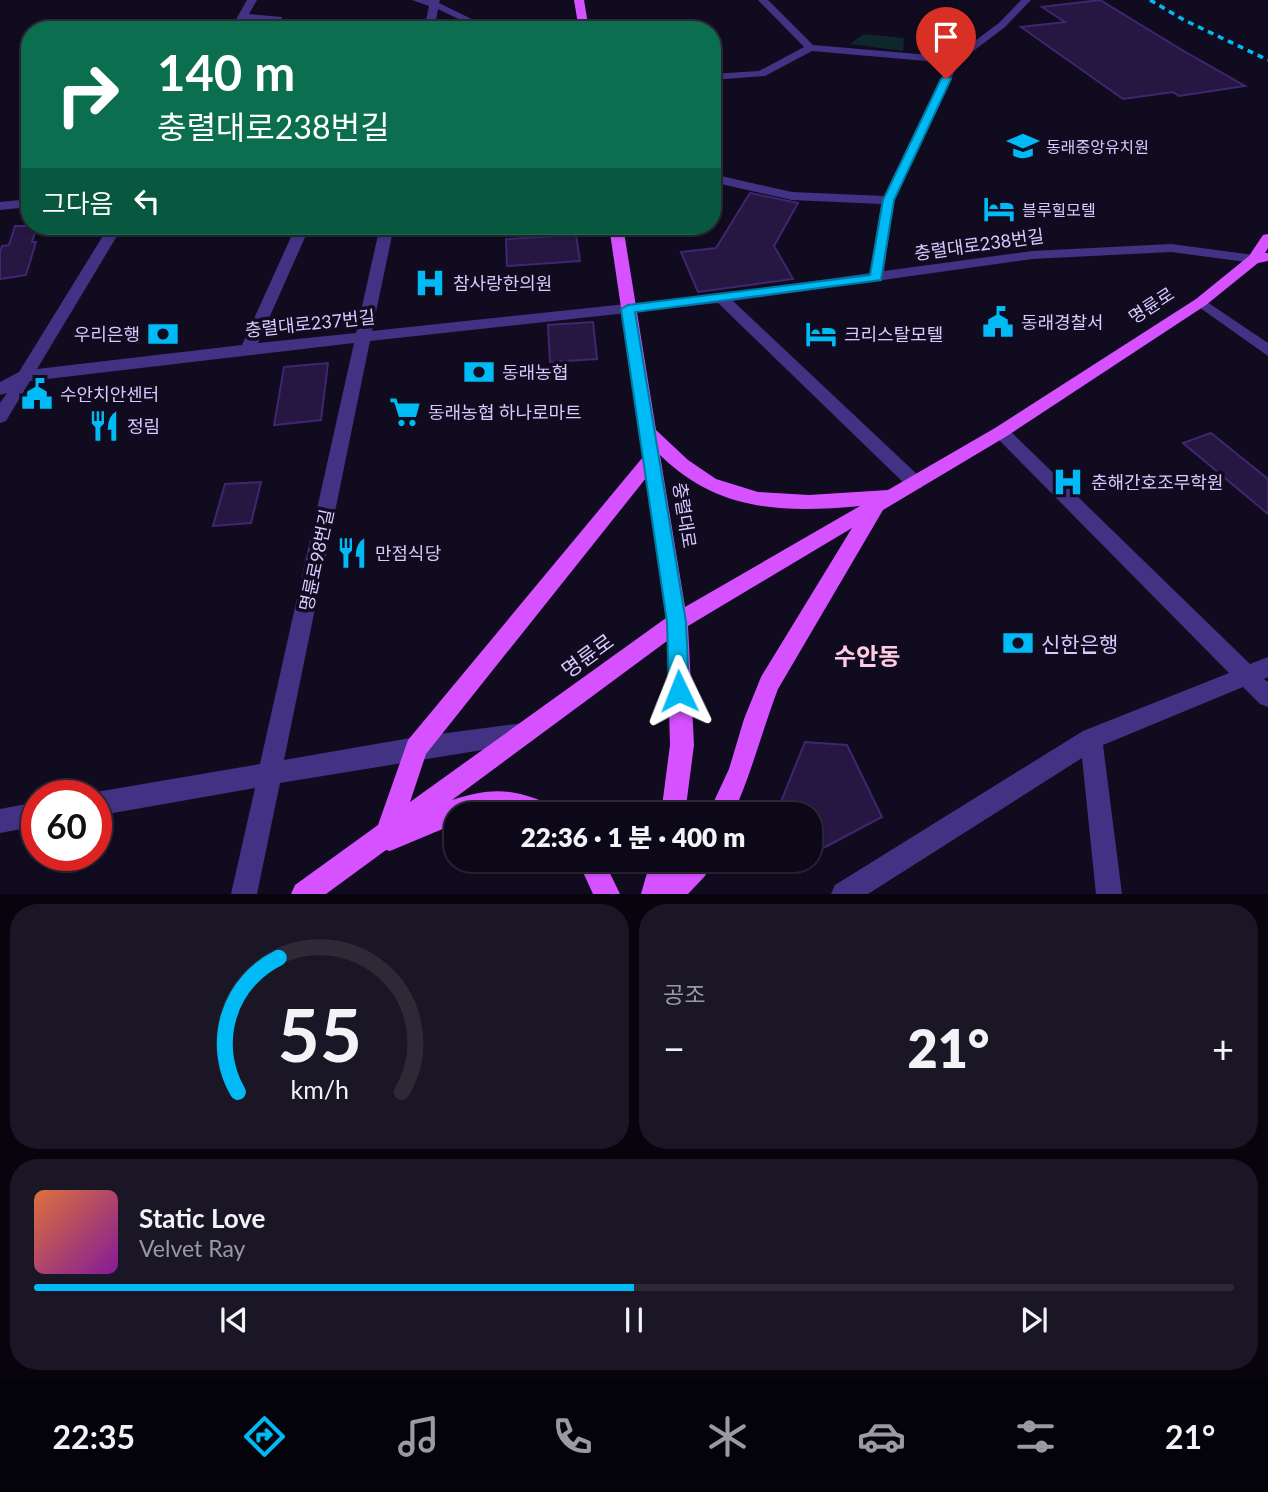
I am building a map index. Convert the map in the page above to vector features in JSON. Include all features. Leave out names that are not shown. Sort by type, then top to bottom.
[{"type":"main road","points":[[579,0],[582,21]]},
{"type":"main road","name":"충렬대로","points":[[617,235],[677,622],[682,745],[675,802]]},
{"type":"main road","name":"명륜로","points":[[304,894],[677,622],[1002,432],[1201,302],[1261,258],[1268,238]]},
{"type":"main road","points":[[648,432],[689,470],[725,489],[759,500],[800,505],[885,500]]},
{"type":"main road","points":[[388,833],[416,748],[652,458]]},
{"type":"main road","points":[[726,802],[740,772],[755,719],[769,684],[885,500]]},
{"type":"main road","points":[[364,850],[444,819]]},
{"type":"main road","points":[[596,872],[607,894]]},
{"type":"main road","points":[[654,894],[660,872]]},
{"type":"main road","points":[[670,894],[691,872]]},
{"type":"street","points":[[241,21],[252,0]]},
{"type":"street","points":[[417,0],[435,2],[472,21]]},
{"type":"street","points":[[763,0],[810,48]]},
{"type":"street","points":[[876,278],[888,200],[955,60],[1002,25],[1026,0]]},
{"type":"street","points":[[431,21],[435,2]]},
{"type":"street","points":[[243,17],[279,19],[278,21]]},
{"type":"street","points":[[721,76],[761,74],[810,48],[955,60]]},
{"type":"street","points":[[721,180],[792,196],[888,200]]},
{"type":"street","points":[[0,206],[21,204]]},
{"type":"street","points":[[0,417],[111,235]]},
{"type":"street","points":[[248,349],[299,235]]},
{"type":"street","name":"명륜로98번길","points":[[238,892],[270,773],[385,235]]},
{"type":"street","name":"충렬대로238번길","points":[[628,309],[876,278],[1032,255],[1171,248],[1261,258]]},
{"type":"street","points":[[721,298],[915,482]]},
{"type":"street","points":[[1201,302],[1268,351]]},
{"type":"street","name":"충렬대로237번길","points":[[0,390],[25,376],[248,349],[628,309]]},
{"type":"street","points":[[0,380],[25,376]]},
{"type":"street","points":[[1002,432],[1258,671],[1268,697]]},
{"type":"street","points":[[844,894],[1091,739],[1258,671]]},
{"type":"street","points":[[112,800],[416,748],[523,733]]},
{"type":"street","points":[[1091,739],[1109,894]]},
{"type":"street","points":[[0,821],[21,817]]},
{"type":"green space","points":[[864,34],[904,38],[903,51],[850,44]]},
{"type":"building","points":[[1100,0],[1245,86],[1179,96],[1173,92],[1123,99],[1021,27],[1065,22],[1042,7]]},
{"type":"building","points":[[750,193],[798,203],[774,246],[793,279],[698,292],[681,252],[716,248]]},
{"type":"building","points":[[15,226],[21,226],[21,235],[34,235],[32,242],[36,242],[26,275],[0,279],[0,253],[2,246],[9,245]]},
{"type":"building","points":[[576,235],[580,261],[507,266],[506,239]]},
{"type":"building","points":[[593,322],[597,359],[550,362],[548,325]]},
{"type":"building","points":[[328,363],[321,420],[274,425],[284,367]]},
{"type":"building","points":[[1211,433],[1268,479],[1268,514],[1183,443]]},
{"type":"building","points":[[261,482],[251,523],[213,526],[225,484]]},
{"type":"building","points":[[805,742],[847,745],[882,817],[822,849],[822,802],[781,802]]},
{"type":"railway","points":[[1150,0],[1184,20],[1268,60]]},
{"type":"place","name":"동래중앙유치원","points":[[1023,146]]},
{"type":"place","name":"블루힐모텔","points":[[999,209]]},
{"type":"place","name":"참사랑한의원","points":[[430,283]]},
{"type":"place","name":"동래경찰서","points":[[998,322]]},
{"type":"place","name":"우리은행","points":[[163,334]]},
{"type":"place","name":"크리스탈모텔","points":[[821,334]]},
{"type":"place","name":"동래농협","points":[[479,372]]},
{"type":"place","name":"수안치안센터","points":[[37,394]]},
{"type":"place","name":"동래농협 하나로마트","points":[[405,412]]},
{"type":"place","name":"정림","points":[[104,426]]},
{"type":"place","name":"춘해간호조무학원","points":[[1068,482]]},
{"type":"place","name":"만점식당","points":[[352,553]]},
{"type":"place","name":"신한은행","points":[[1018,643]]},
{"type":"district","name":"수안동","points":[[867,655]]},
{"type":"route","points":[[679,691],[677,622],[628,309],[876,278],[888,200],[946,79]]}]
